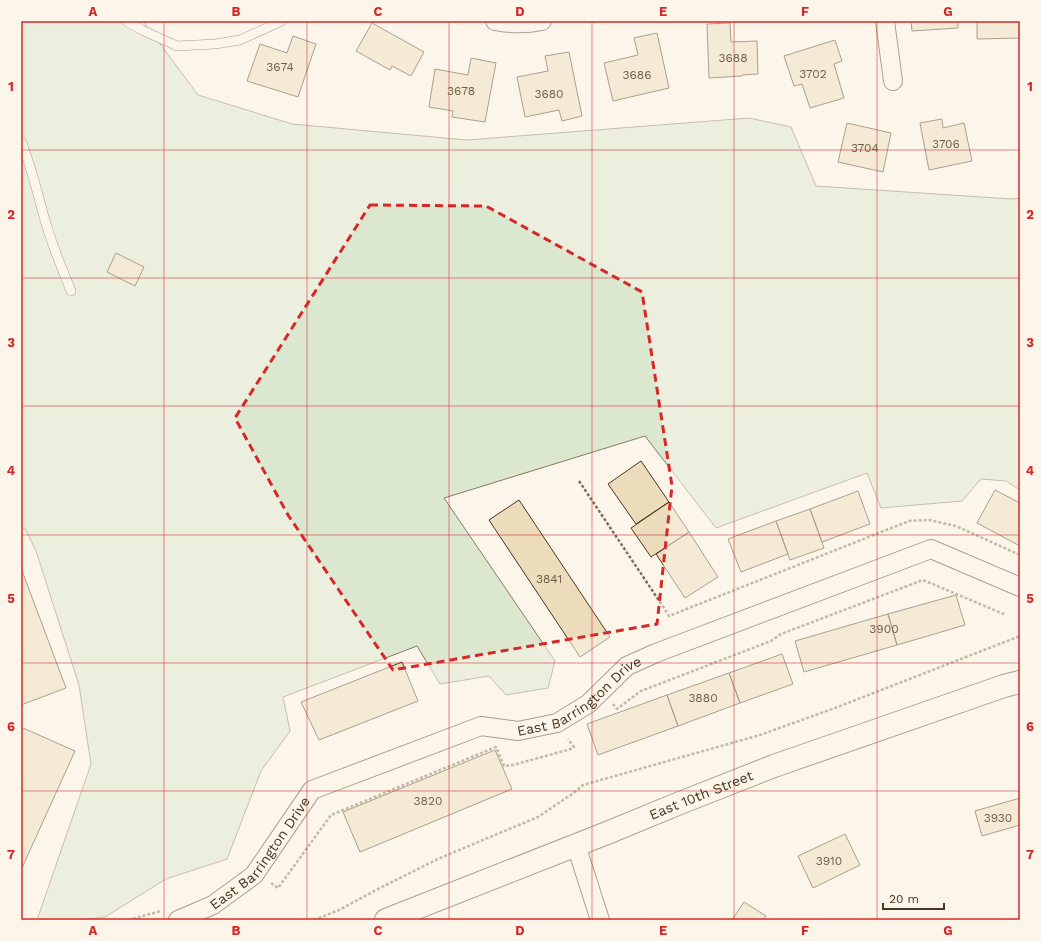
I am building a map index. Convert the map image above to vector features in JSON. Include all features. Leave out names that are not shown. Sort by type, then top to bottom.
[{"type":"main road","name":"East 10th Street","points":[[386,920],[774,766],[1004,686],[1020,682]]},
{"type":"street","points":[[495,21],[532,23],[542,21]]},
{"type":"street","points":[[885,21],[893,81]]},
{"type":"street","name":"East Barrington Drive","points":[[172,915],[213,905],[254,875],[312,790],[481,726],[518,731],[557,723],[588,704],[627,666],[656,653],[931,549],[1020,587]]},
{"type":"street","points":[[576,845],[600,920]]},
{"type":"lane","points":[[126,21],[177,46],[215,44],[240,40],[282,21]]},
{"type":"lane","points":[[21,141],[37,185],[46,225],[58,262],[71,291]]},
{"type":"path","points":[[579,480],[669,616],[909,521],[929,520],[956,526],[1020,556]]},
{"type":"path","points":[[314,920],[339,910],[440,858],[538,818],[583,785],[760,735],[1020,636]]},
{"type":"path","points":[[128,920],[172,915]]},
{"type":"highlighted area","points":[[370,205],[486,206],[642,292],[672,486],[657,624],[393,670],[288,515],[235,418]]},
{"type":"green space","points":[[21,21],[143,21],[198,95],[292,124],[467,140],[749,118],[791,127],[816,186],[1012,199],[1020,198],[1020,490],[1006,481],[981,479],[962,501],[881,508],[867,473],[716,528],[645,436],[444,498],[555,661],[548,688],[506,695],[489,676],[440,684],[417,646],[283,697],[290,731],[261,771],[227,859],[166,879],[105,917],[80,920],[37,920],[91,764],[79,685],[36,551],[25,528],[21,529]]},
{"type":"building","points":[[911,21],[958,21],[958,28],[912,31]]},
{"type":"building","points":[[977,21],[1020,21],[1020,38],[977,39]]},
{"type":"building","points":[[372,23],[424,52],[411,76],[392,66],[390,70],[356,51]]},
{"type":"building","points":[[730,23],[731,42],[757,41],[758,74],[709,78],[707,24]]},
{"type":"building","points":[[657,33],[669,88],[613,101],[604,63],[638,55],[634,38]]},
{"type":"building","points":[[293,36],[316,44],[298,97],[247,81],[260,44],[287,53]]},
{"type":"building","points":[[835,40],[842,61],[834,64],[844,98],[810,108],[802,84],[794,86],[784,56]]},
{"type":"building","points":[[569,52],[582,116],[562,121],[559,110],[525,117],[517,77],[548,71],[545,56]]},
{"type":"building","points":[[471,58],[496,63],[485,122],[452,117],[453,111],[429,107],[435,69],[468,75]]},
{"type":"building","points":[[942,119],[943,128],[964,123],[972,161],[929,170],[920,123]]},
{"type":"building","points":[[847,123],[891,133],[883,172],[838,162]]},
{"type":"building","points":[[116,253],[144,267],[135,286],[107,272]]},
{"type":"building","points":[[641,461],[669,502],[636,524],[608,484]]},
{"type":"building","points":[[995,490],[1020,503],[1020,546],[977,523]]},
{"type":"building","points":[[858,491],[870,524],[822,542],[810,509]]},
{"type":"building","points":[[519,500],[610,637],[580,657],[489,520]]},
{"type":"building","points":[[669,502],[689,532],[651,557],[631,528]]},
{"type":"building","points":[[810,509],[824,548],[790,560],[776,521]]},
{"type":"building","points":[[776,521],[788,554],[741,572],[728,539]]},
{"type":"building","points":[[689,532],[718,577],[685,598],[656,554]]},
{"type":"building","points":[[21,568],[66,688],[21,705]]},
{"type":"building","points":[[956,595],[965,625],[897,645],[888,614]]},
{"type":"building","points":[[888,614],[897,645],[804,672],[795,641]]},
{"type":"building","points":[[782,654],[793,684],[740,703],[729,673]]},
{"type":"building","points":[[402,662],[418,701],[319,740],[301,702]]},
{"type":"building","points":[[729,673],[740,703],[678,726],[667,695]]},
{"type":"building","points":[[667,695],[678,726],[598,755],[587,724]]},
{"type":"building","points":[[23,728],[75,751],[21,870],[21,732]]},
{"type":"building","points":[[495,750],[512,789],[360,852],[343,812]]},
{"type":"building","points":[[1020,798],[1020,825],[982,836],[975,811]]},
{"type":"building","points":[[845,834],[860,865],[813,888],[798,856]]},
{"type":"building","points":[[744,902],[766,916],[763,920],[732,920]]}]
